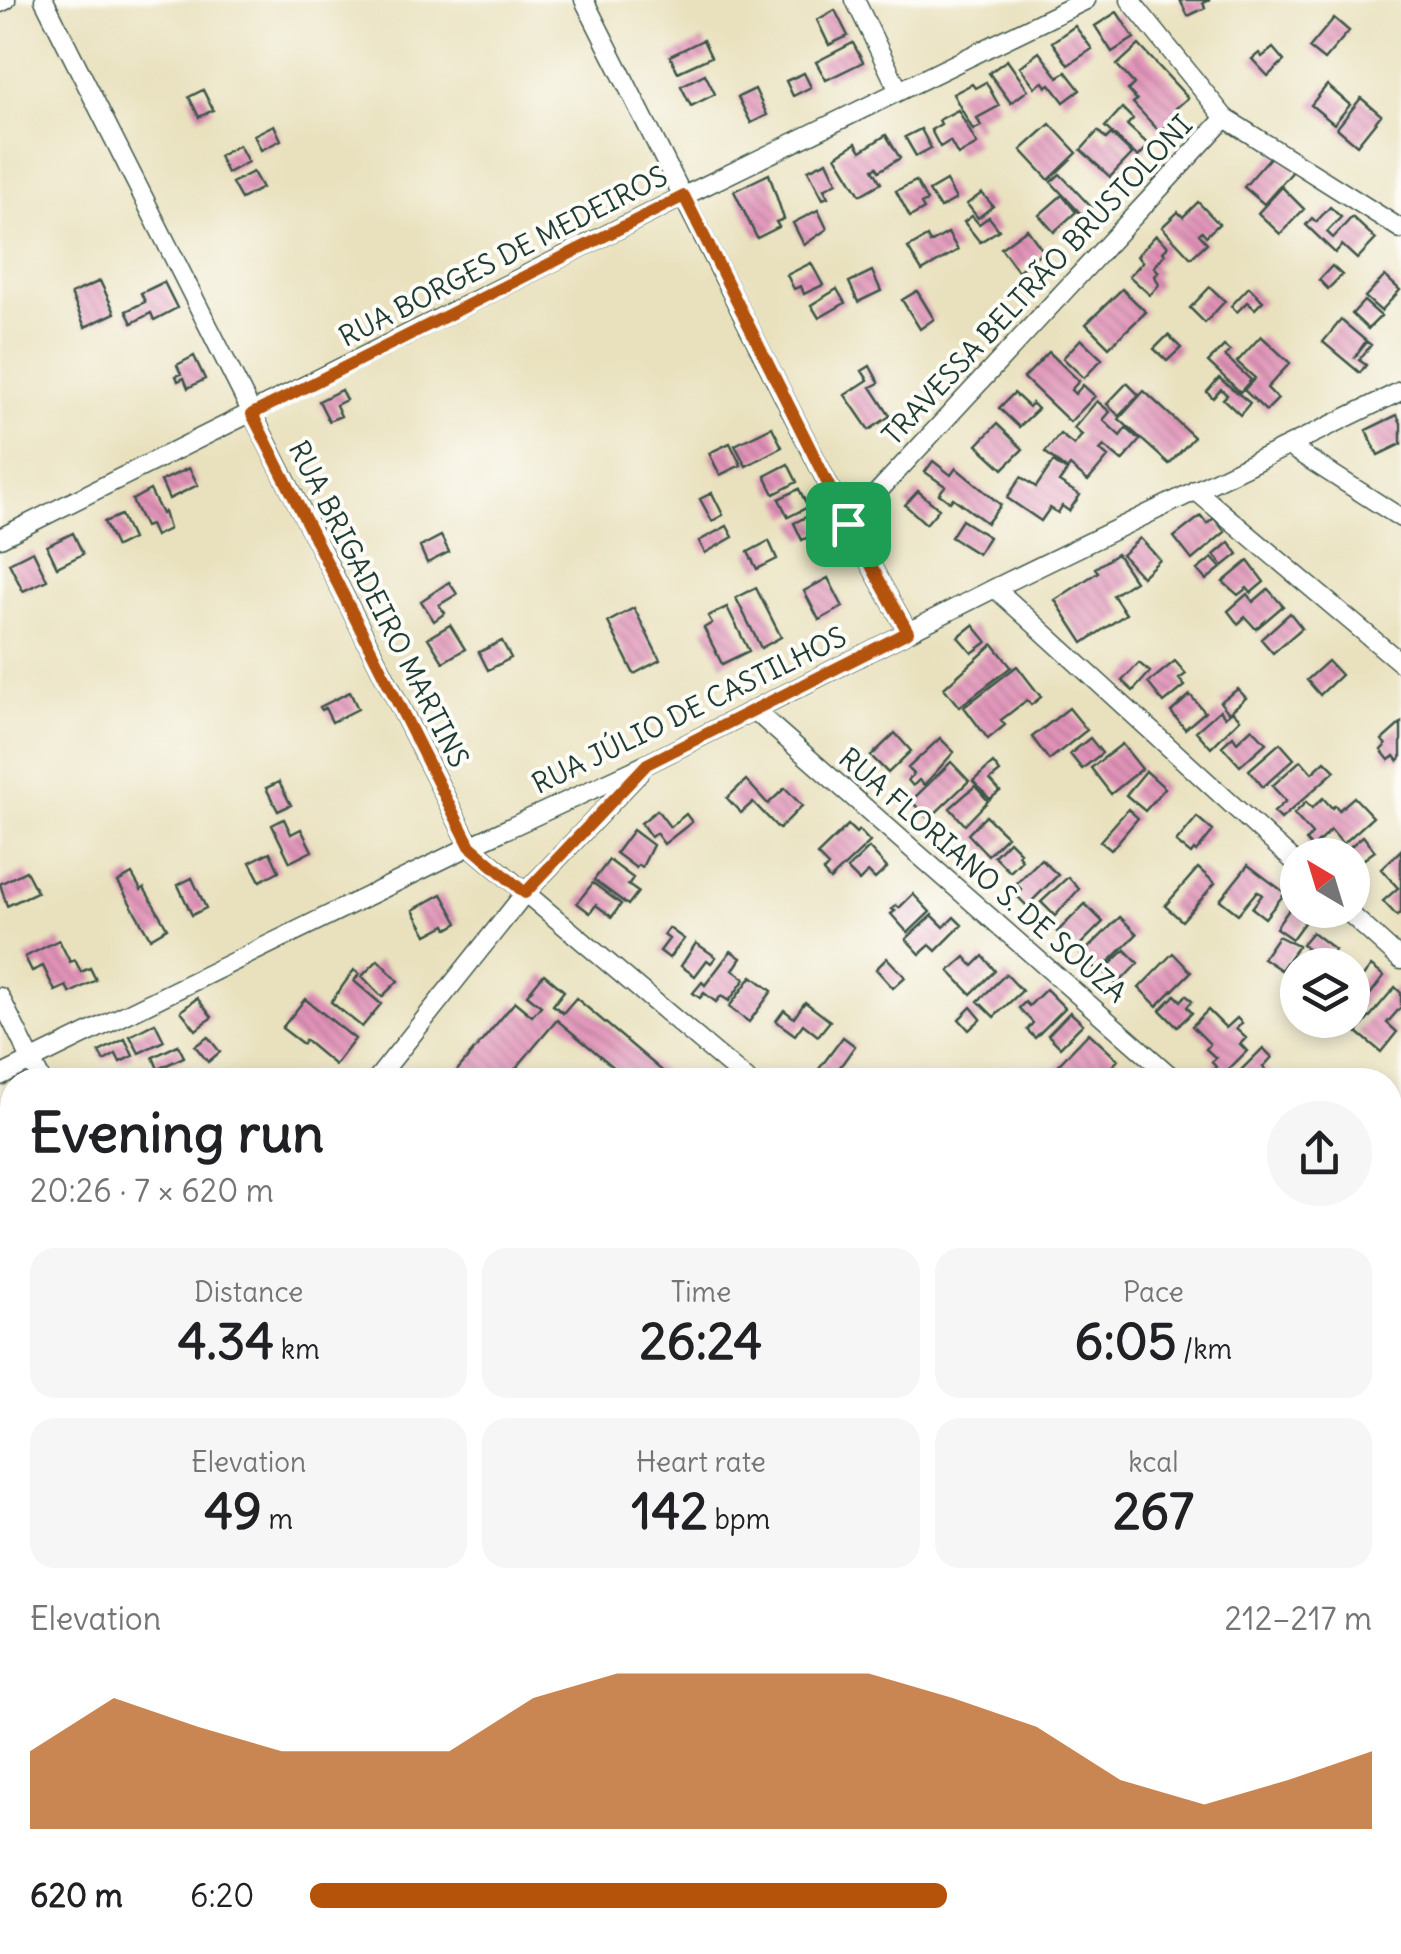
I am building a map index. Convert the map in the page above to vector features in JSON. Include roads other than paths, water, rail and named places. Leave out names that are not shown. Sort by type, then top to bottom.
[{"type":"street","name":"RUA BRIGADEIRO MARTINS","points":[[44,0],[470,846],[732,1068]]},
{"type":"street","points":[[584,0],[848,524],[908,632]]},
{"type":"street","points":[[856,0],[899,91]]},
{"type":"street","name":"RUA BORGES DE MEDEIROS","points":[[0,538],[1086,0]]},
{"type":"street","points":[[1130,0],[1225,118],[1401,230]]},
{"type":"street","name":"TRAVESSA BELTRÃO BRUSTOLONI","points":[[848,524],[1225,118]]},
{"type":"street","name":"RUA JÚLIO DE CASTILHOS","points":[[17,1068],[470,846],[647,764],[994,588],[1401,392]]},
{"type":"street","points":[[1290,447],[1401,518]]},
{"type":"street","points":[[1194,490],[1401,663]]},
{"type":"street","points":[[994,588],[1280,849]]},
{"type":"street","name":"RUA FLORIANO S. DE SOUZA","points":[[755,711],[1161,1068]]},
{"type":"street","points":[[386,1068],[525,893],[647,764]]},
{"type":"street","points":[[1366,928],[1401,960]]},
{"type":"street","points":[[0,996],[35,1068]]}]
